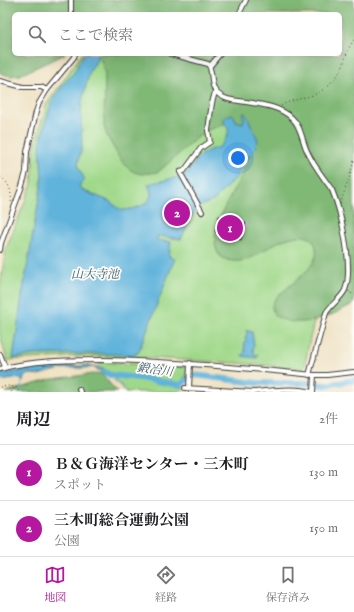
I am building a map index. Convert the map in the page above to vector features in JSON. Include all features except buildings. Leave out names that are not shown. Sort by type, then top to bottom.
[{"type":"street","points":[[71,0],[71,12]]},
{"type":"street","points":[[239,12],[246,0]]},
{"type":"street","points":[[0,250],[0,243],[26,172],[27,152],[39,103],[47,90],[75,56]]},
{"type":"street","points":[[178,56],[208,64],[210,66]]},
{"type":"street","points":[[218,56],[210,66],[212,85],[215,92],[229,100],[270,107],[288,114],[297,124],[307,151],[332,190],[339,209],[348,255],[347,285],[345,291],[326,313],[309,375]]},
{"type":"street","points":[[0,81],[23,87],[41,87],[47,90]]},
{"type":"street","points":[[202,212],[180,172],[184,171],[202,148],[210,142],[208,130],[215,92]]},
{"type":"street","points":[[0,356],[2,368],[35,362],[134,360],[309,375],[314,378],[354,372]]},
{"type":"street","points":[[190,366],[187,389],[254,392],[274,390],[313,391],[314,378]]},
{"type":"path","points":[[277,109],[286,103],[304,98],[320,91],[333,80],[342,66],[354,40]]},
{"type":"path","points":[[339,209],[354,160]]},
{"type":"path","points":[[0,177],[5,180],[11,191],[11,207]]},
{"type":"path","points":[[347,285],[350,293],[354,294]]},
{"type":"path","points":[[0,387],[16,387],[18,392]]},
{"type":"path","points":[[11,392],[15,387]]},
{"type":"green space","points":[[0,0],[354,0],[354,303],[336,313],[304,322],[283,320],[274,315],[272,306],[275,299],[301,277],[311,266],[316,254],[316,248],[314,242],[310,238],[300,236],[282,240],[255,256],[242,261],[226,260],[221,257],[217,251],[215,241],[216,229],[220,217],[244,168],[248,156],[249,146],[231,124],[219,126],[208,130],[195,139],[158,172],[142,174],[134,172],[120,159],[107,136],[104,126],[105,74],[101,60],[98,56],[342,56],[342,12],[12,12],[12,56],[61,56],[20,75],[10,76],[0,73]]},
{"type":"green space","points":[[81,56],[162,56],[323,186],[316,313],[304,369],[151,358],[83,356],[7,360],[0,335],[0,287],[6,249],[32,184],[34,149],[46,105]]},
{"type":"green space","points":[[99,362],[188,367],[189,369],[181,384],[110,373],[100,366]]},
{"type":"green space","points":[[101,373],[117,392],[6,392],[52,379]]},
{"type":"green space","points":[[113,377],[184,387],[180,392],[126,392]]},
{"type":"water","name":"山大寺池","points":[[83,56],[97,56],[97,60],[90,71],[82,101],[82,147],[78,166],[85,180],[80,184],[81,189],[109,201],[121,210],[134,208],[148,202],[151,194],[148,184],[183,176],[202,154],[219,147],[225,140],[228,133],[228,129],[224,123],[224,119],[227,116],[232,114],[236,121],[243,123],[244,119],[242,115],[244,112],[258,140],[251,155],[245,159],[235,179],[218,195],[215,200],[196,208],[181,239],[157,236],[157,240],[171,242],[169,257],[175,258],[137,354],[34,355],[13,358],[42,181],[40,145],[46,119],[53,99],[64,83],[73,74]]},
{"type":"water","points":[[246,330],[252,332],[254,345],[253,350],[255,355],[258,354],[257,358],[242,356],[245,351],[244,343],[246,341]]},
{"type":"water","points":[[85,365],[98,367],[110,374],[109,376],[93,367],[70,368],[38,375],[27,375],[24,377],[23,382],[20,378],[0,381],[0,374],[49,366]]},
{"type":"waterway","name":"鍛冶川","points":[[104,372],[110,375],[180,385],[194,375],[257,383],[306,383],[326,385],[354,380]]},
{"type":"waterway","points":[[109,376],[124,392]]},
{"type":"waterway","points":[[21,392],[22,381]]},
{"type":"waterway","points":[[289,392],[299,392]]},
{"type":"place","name":"三木町総合運動公園","points":[[177,213]]},
{"type":"place","name":"Ｂ＆Ｇ海洋センター・三木町","points":[[230,228]]}]
